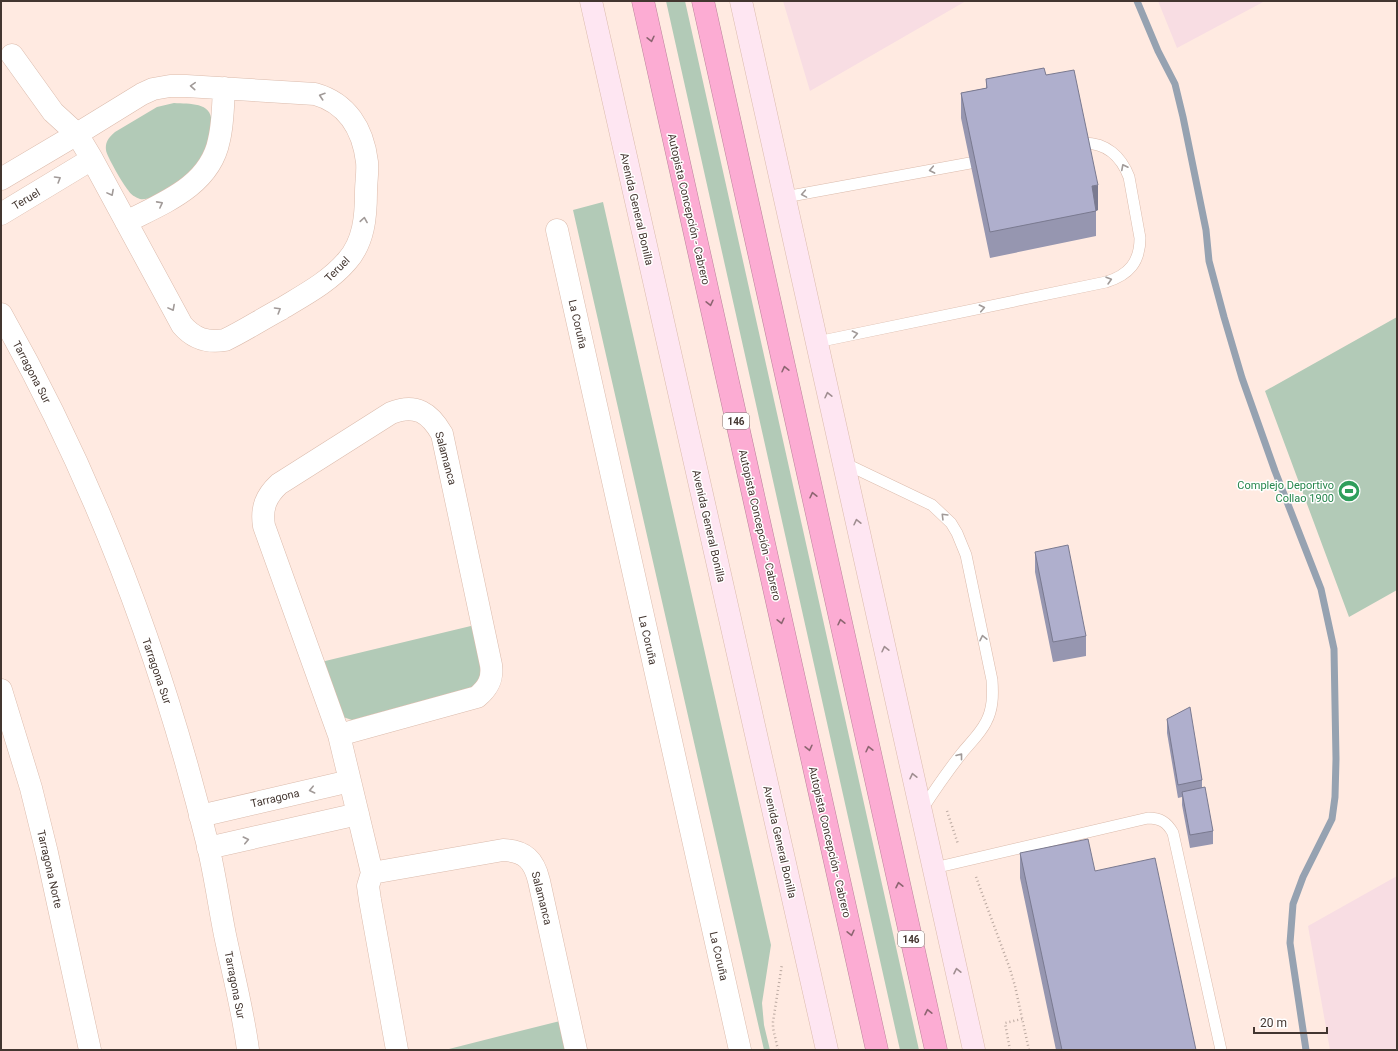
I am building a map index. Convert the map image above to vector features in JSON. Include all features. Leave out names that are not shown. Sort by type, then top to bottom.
[{"type":"highway","name":"Autopista Concepción - Cabrero","points":[[643,1],[877,1050]]},
{"type":"highway","name":"146","points":[[703,1],[936,1050]]},
{"type":"main road","name":"Avenida General Bonilla","points":[[591,1],[827,1050]]},
{"type":"main road","points":[[741,1],[974,1050]]},
{"type":"street","name":"Teruel","points":[[1,180],[77,134],[131,100],[154,89],[170,86],[315,94],[326,97],[336,103],[352,119],[362,139],[367,163],[364,225],[358,243],[349,260],[336,273],[321,284],[236,336],[214,342],[203,340],[187,332],[182,325],[77,134],[53,112],[12,55]]},
{"type":"street","points":[[126,222],[184,191],[195,183],[205,172],[211,163],[219,140],[224,88]]},
{"type":"street","name":"Teruel","points":[[1,214],[92,159]]},
{"type":"street","name":"La Coruña","points":[[557,230],[740,1050]]},
{"type":"street","name":"Tarragona Sur","points":[[1,314],[24,354],[81,472],[106,533],[153,658],[178,736],[208,848],[248,1050]]},
{"type":"street","name":"Salamanca","points":[[339,735],[477,697],[488,687],[491,680],[491,664],[442,434],[436,424],[428,416],[411,408],[401,409],[392,413],[279,484],[271,491],[265,501],[263,509],[264,526],[339,735],[372,873],[368,886],[397,1050]]},
{"type":"street","name":"Tarragona Norte","points":[[1,690],[29,781],[47,852],[90,1050]]},
{"type":"street","name":"Tarragona","points":[[200,816],[350,781]]},
{"type":"street","points":[[208,848],[358,814]]},
{"type":"street","name":"Salamanca","points":[[372,873],[503,850],[520,852],[533,863],[538,876],[576,1050]]},
{"type":"lane","points":[[817,342],[1106,282],[1125,274],[1134,262],[1140,248],[1140,238],[1129,177],[1120,159],[1112,152],[1102,146],[1084,143]]},
{"type":"lane","points":[[785,197],[970,163]]},
{"type":"lane","points":[[844,463],[932,505],[951,523],[966,555],[992,680],[993,694],[991,708],[987,722],[936,788],[921,811]]},
{"type":"lane","points":[[934,868],[1148,818],[1156,818],[1164,821],[1173,833],[1221,1050]]},
{"type":"path","points":[[967,860],[976,876],[1016,986],[1029,1050]]},
{"type":"path","points":[[1010,1050],[1005,1023],[1022,1019]]},
{"type":"shaded area","points":[[783,1],[966,1],[810,91]]},
{"type":"shaded area","points":[[1158,1],[1265,1],[1177,48]]},
{"type":"shaded area","points":[[1397,876],[1397,1050],[1330,1050],[1308,926]]},
{"type":"green space","points":[[666,1],[685,1],[919,1050],[900,1050]]},
{"type":"green space","points":[[174,103],[194,104],[206,108],[211,118],[210,140],[208,147],[195,167],[180,180],[159,194],[145,199],[140,199],[130,193],[119,177],[107,153],[107,142],[115,132],[157,107]]},
{"type":"green space","points":[[603,202],[771,945],[762,1003],[764,1025],[770,1050],[764,1050],[573,210]]},
{"type":"green space","name":"Complejo Deportivo Collao 1900","points":[[1397,317],[1397,590],[1349,617],[1265,391]]},
{"type":"green space","points":[[475,625],[484,667],[480,685],[352,720],[343,717],[321,662]]},
{"type":"green space","points":[[560,1021],[566,1050],[445,1050]]},
{"type":"building","points":[[1044,68],[1046,75],[1074,70],[1098,185],[1092,186],[1096,211],[990,232],[961,93],[987,88],[986,79]]},
{"type":"building","points":[[1068,545],[1086,636],[1053,642],[1035,552]]},
{"type":"building","points":[[1190,707],[1202,780],[1178,785],[1167,719]]},
{"type":"building","points":[[1205,787],[1213,831],[1190,835],[1182,792]]},
{"type":"building","points":[[1088,839],[1095,871],[1155,858],[1196,1050],[1062,1050],[1020,853]]},
{"type":"waterway","points":[[1137,1],[1158,51],[1175,84],[1206,230],[1209,261],[1224,317],[1242,378],[1275,471],[1321,589],[1334,649],[1336,759],[1335,797],[1332,819],[1303,877],[1293,904],[1290,943],[1306,1050]]},
{"type":"place","name":"Complejo Deportivo Collao 1900","points":[[1349,491]]}]
